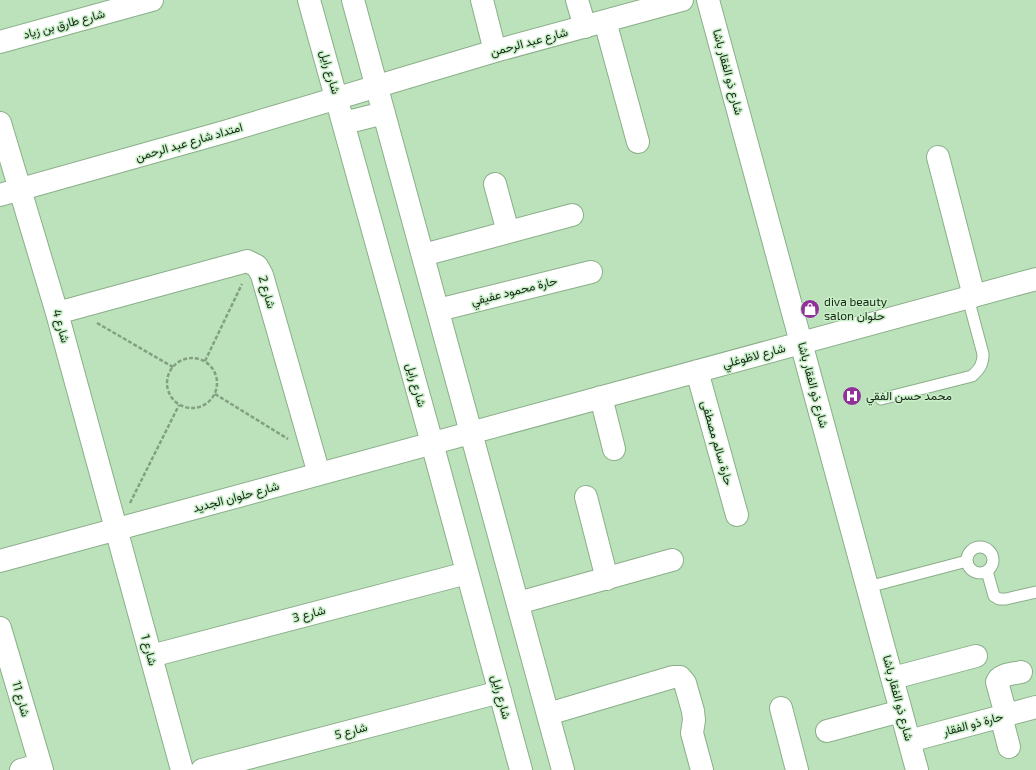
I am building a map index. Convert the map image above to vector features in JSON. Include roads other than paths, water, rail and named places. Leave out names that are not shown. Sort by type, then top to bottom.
[{"type":"street","name":"شارع طارق بن زياد","points":[[0,42],[152,0]]},
{"type":"street","name":"شارع رايل","points":[[309,0],[432,443],[520,770]]},
{"type":"street","points":[[353,0],[563,770]]},
{"type":"street","points":[[482,0],[495,51]]},
{"type":"street","points":[[577,0],[584,27]]},
{"type":"street","name":"شارع عبد الرحمن","points":[[376,86],[495,51],[682,0]]},
{"type":"street","name":"شارع ذو الفقار باشا","points":[[708,0],[917,770]]},
{"type":"street","points":[[605,21],[638,142]]},
{"type":"street","name":"امتداد شارع عبد الرحمن","points":[[10,192],[224,132],[376,86]]},
{"type":"street","points":[[344,123],[384,113]]},
{"type":"street","name":"شارع 4","points":[[0,123],[10,192],[65,310],[117,530]]},
{"type":"street","points":[[938,157],[971,297]]},
{"type":"street","points":[[496,184],[508,232]]},
{"type":"street","points":[[422,255],[572,215]]},
{"type":"street","name":"شارع 2","points":[[65,310],[247,261],[253,263],[257,266],[262,275],[316,465]]},
{"type":"street","name":"حارة محمود عفيفي","points":[[438,310],[591,272]]},
{"type":"street","name":"شارع لاظوغلي","points":[[471,432],[1036,279]]},
{"type":"street","name":"حارة سالم مصطفى","points":[[697,371],[737,515]]},
{"type":"street","points":[[601,397],[614,449]]},
{"type":"street","name":"شارع حلوان الجديد","points":[[0,562],[117,530],[316,465],[432,443],[471,432]]},
{"type":"street","points":[[586,497],[607,579]]},
{"type":"street","name":"شارع 1","points":[[117,530],[182,770]]},
{"type":"street","points":[[518,603],[672,560]]},
{"type":"street","name":"شارع 3","points":[[151,656],[467,573]]},
{"type":"street","name":"شارع 11","points":[[0,628],[5,661],[34,768]]},
{"type":"street","points":[[892,678],[976,656]]},
{"type":"street","points":[[1009,747],[997,682],[1001,676],[1021,672]]},
{"type":"street","points":[[548,714],[673,677],[680,677],[685,683],[694,715],[692,733],[702,770]]},
{"type":"street","name":"شارع 5","points":[[202,770],[500,692]]},
{"type":"street","name":"حارة ذو الفقار","points":[[909,741],[1036,707]]},
{"type":"street","points":[[781,708],[798,770]]},
{"type":"street","points":[[827,731],[901,711]]},
{"type":"lane","points":[[880,399],[972,376],[979,370],[983,362],[983,354],[971,297]]},
{"type":"lane","points":[[976,548],[988,550],[992,560],[991,566],[987,571],[982,573],[977,573],[972,570],[968,566],[967,562],[971,551],[976,548]]},
{"type":"lane","points":[[868,587],[967,562]]},
{"type":"lane","points":[[987,571],[994,596],[999,599],[1006,599],[1036,592]]},
{"type":"place","name":"diva beauty salon حلوان","points":[[810,309]]},
{"type":"place","name":"محمد حسن الفقي","points":[[852,396]]}]
